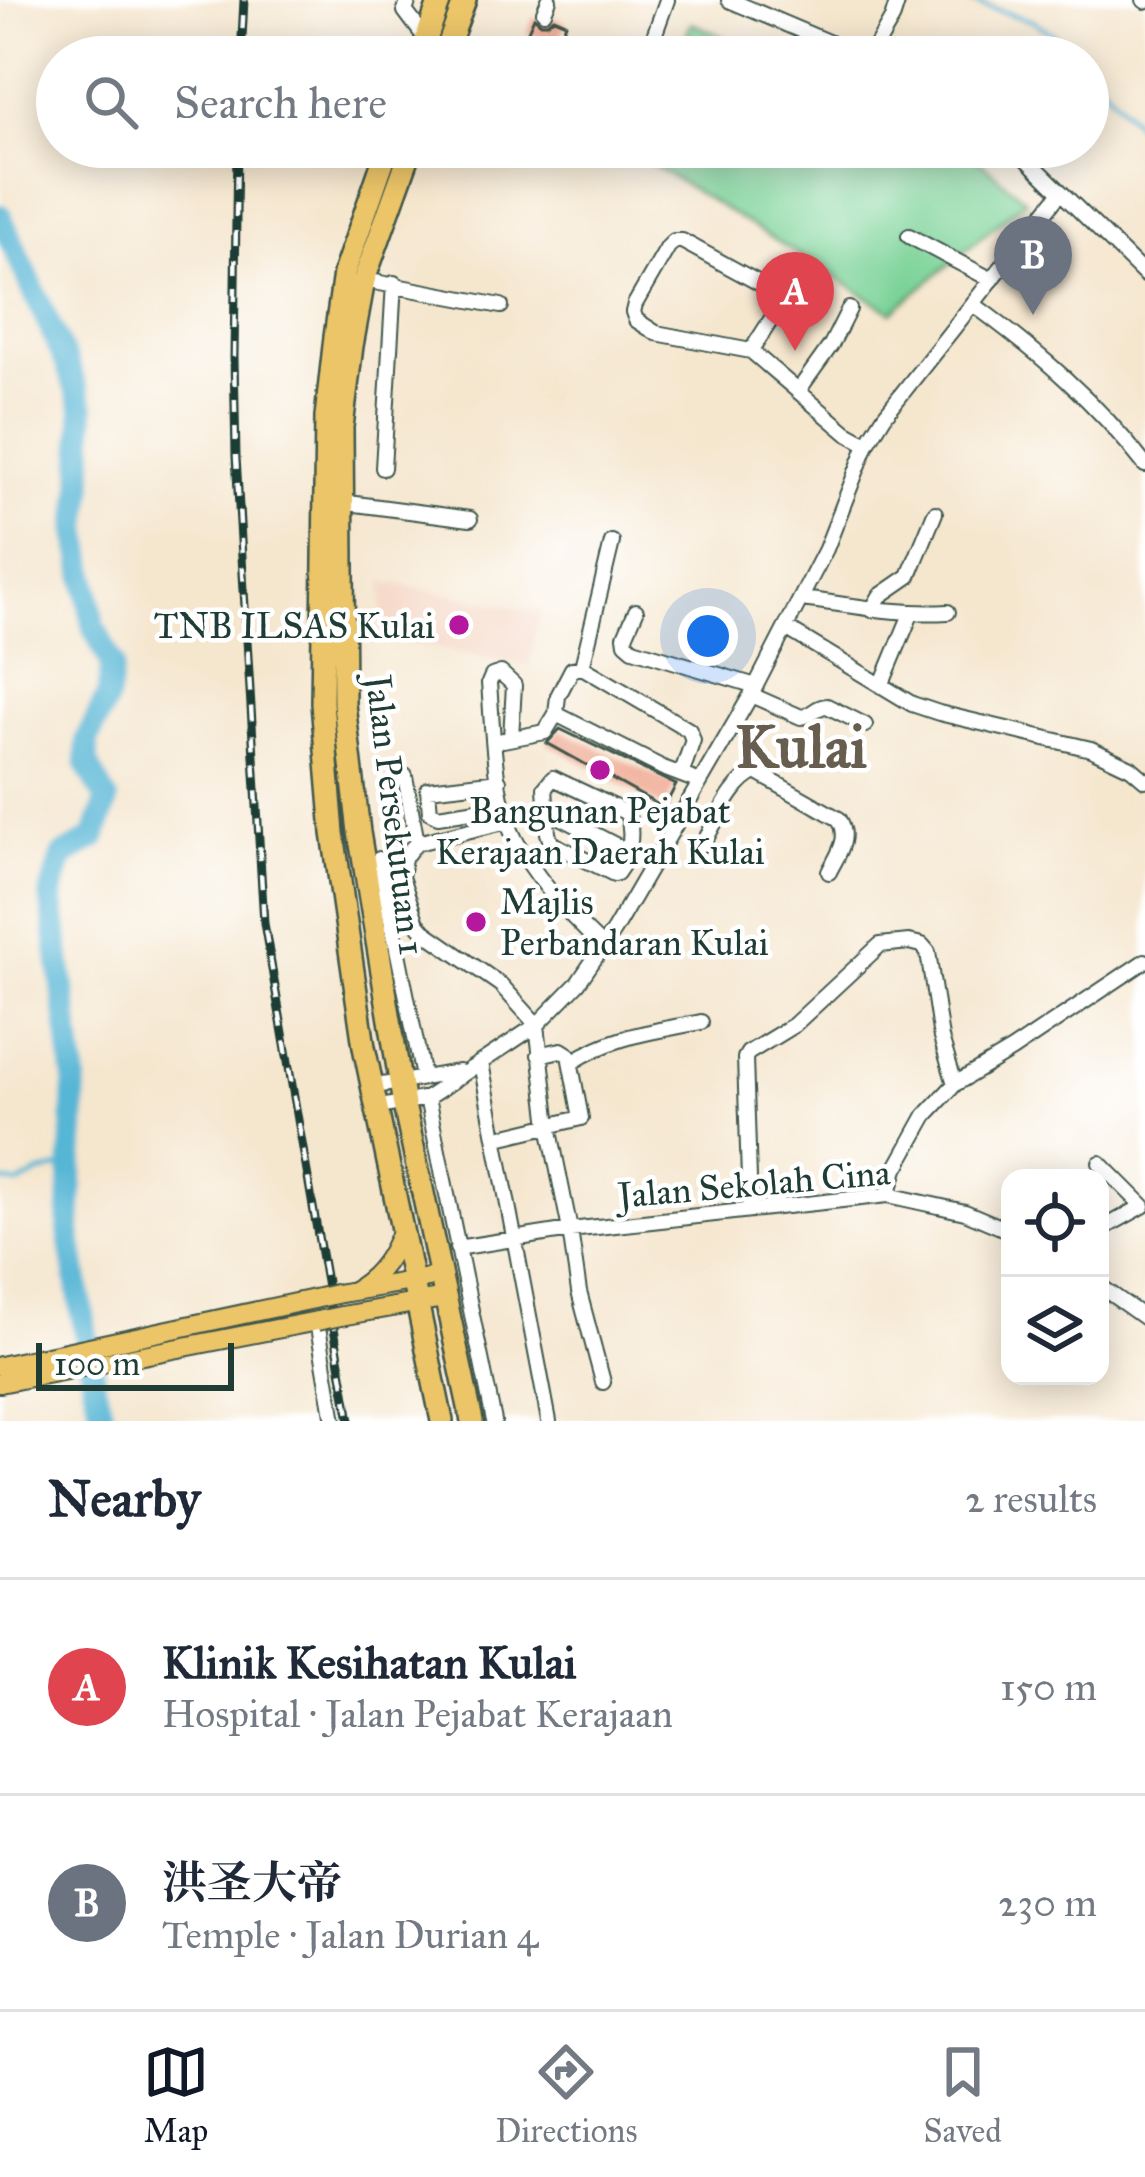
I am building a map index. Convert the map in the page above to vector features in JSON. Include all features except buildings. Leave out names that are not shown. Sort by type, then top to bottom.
[{"type":"highway","points":[[427,36],[440,0]]},
{"type":"highway","points":[[452,36],[465,0]]},
{"type":"highway","name":"Jalan Persekutuan 1","points":[[381,168],[344,273],[326,417],[322,703],[333,833],[374,1097],[442,1421]]},
{"type":"highway","name":"Jalan Persekutuan 1","points":[[404,168],[364,280],[342,427],[344,704],[358,832],[409,1088],[442,1287],[472,1421]]},
{"type":"main road","points":[[344,1293],[379,1271],[401,1232]]},
{"type":"main road","points":[[135,1347],[344,1293],[414,1293],[442,1287]]},
{"type":"main road","points":[[0,1366],[32,1367],[317,1321],[377,1310],[414,1293]]},
{"type":"main road","points":[[377,1310],[410,1325],[424,1343]]},
{"type":"main road","points":[[0,1383],[32,1367]]},
{"type":"street","points":[[409,0],[404,11],[417,36]]},
{"type":"street","points":[[654,36],[667,0]]},
{"type":"street","points":[[729,0],[816,36]]},
{"type":"street","points":[[880,36],[898,0]]},
{"type":"street","points":[[1036,168],[1145,275]]},
{"type":"street","points":[[427,1098],[537,1025],[578,983],[753,691],[826,549],[867,444],[1061,192]]},
{"type":"street","points":[[909,236],[992,280]]},
{"type":"street","points":[[751,352],[783,296],[682,241],[674,241],[635,304],[636,320],[656,333],[751,352],[847,433],[867,444]]},
{"type":"street","points":[[364,280],[501,306]]},
{"type":"street","points":[[383,468],[394,284]]},
{"type":"street","points":[[974,304],[1066,376],[1145,465]]},
{"type":"street","points":[[798,391],[850,309]]},
{"type":"street","points":[[341,502],[470,519]]},
{"type":"street","points":[[872,610],[880,596],[909,576],[934,513]]},
{"type":"street","points":[[582,667],[612,542]]},
{"type":"street","points":[[802,598],[911,614],[948,612]]},
{"type":"street","points":[[636,611],[625,636],[633,650],[753,691],[801,717],[827,706],[865,725]]},
{"type":"street","points":[[881,686],[911,614]]},
{"type":"street","points":[[786,628],[912,704],[1090,749],[1145,780]]},
{"type":"street","points":[[494,742],[545,732],[572,669],[582,667],[689,730],[693,740],[681,775]]},
{"type":"street","points":[[512,738],[514,686],[501,673],[489,683],[505,814],[515,839],[545,884],[603,947]]},
{"type":"street","points":[[556,714],[700,782]]},
{"type":"street","points":[[703,844],[738,785],[756,772],[839,819],[845,839],[829,872]]},
{"type":"street","points":[[405,776],[417,842]]},
{"type":"street","points":[[553,778],[622,809],[630,819],[629,852],[614,874],[555,845],[549,839],[545,809],[545,788],[553,778]]},
{"type":"street","points":[[499,781],[428,789],[428,807],[439,816],[505,814]]},
{"type":"street","points":[[545,809],[652,864]]},
{"type":"street","points":[[505,814],[417,842],[404,858],[401,877],[425,933],[501,986],[537,1025],[549,1126],[579,1292],[603,1382]]},
{"type":"street","points":[[380,859],[393,929],[409,1088]]},
{"type":"street","points":[[393,929],[417,923]]},
{"type":"street","points":[[750,1209],[745,1058],[794,1024],[880,945],[910,943],[928,952],[941,1038],[955,1084]]},
{"type":"street","points":[[888,1195],[917,1129],[955,1084],[1144,964]]},
{"type":"street","points":[[572,1062],[623,1037],[701,1022]]},
{"type":"street","points":[[498,1138],[581,1118],[569,1055],[561,1050],[539,1054]]},
{"type":"street","points":[[482,1063],[550,1421]]},
{"type":"street","points":[[374,1097],[464,1072]]},
{"type":"street","points":[[374,1097],[409,1088],[427,1098],[494,1421]]},
{"type":"street","points":[[1100,1163],[1144,1205],[1109,1225]]},
{"type":"street","name":"Jalan Sekolah Cina","points":[[458,1248],[570,1230],[888,1195],[964,1212],[1001,1227]]},
{"type":"street","points":[[1109,1292],[1145,1318]]},
{"type":"street","points":[[317,1321],[334,1421]]},
{"type":"shaded area","name":"TNB ILSAS Kulai","points":[[382,581],[540,612],[529,666],[382,638]]},
{"type":"green space","points":[[691,23],[721,36],[686,36]]},
{"type":"green space","points":[[658,168],[988,168],[1026,200],[892,312]]},
{"type":"waterway","points":[[964,0],[1033,21],[1055,36]]},
{"type":"waterway","points":[[1109,92],[1145,135]]},
{"type":"waterway","points":[[0,216],[83,407],[78,527],[93,625],[112,665],[108,696],[87,740],[87,764],[107,801],[94,838],[62,857],[51,894],[75,1081],[69,1231],[104,1421]]},
{"type":"waterway","points":[[0,1181],[19,1184],[72,1164]]},
{"type":"railway","points":[[242,36],[244,0]]},
{"type":"railway","points":[[237,168],[236,457],[264,923],[350,1421]]},
{"type":"place","name":"洪圣大帝","points":[[1033,315]]},
{"type":"place","name":"Klinik Kesihatan Kulai","points":[[795,351]]},
{"type":"place","name":"TNB ILSAS Kulai","points":[[459,625]]},
{"type":"place","name":"Bangunan Pejabat Kerajaan Daerah Kulai","points":[[600,770]]},
{"type":"place","name":"Majlis Perbandaran Kulai","points":[[476,922]]},
{"type":"district","name":"Kulai","points":[[801,746]]}]
